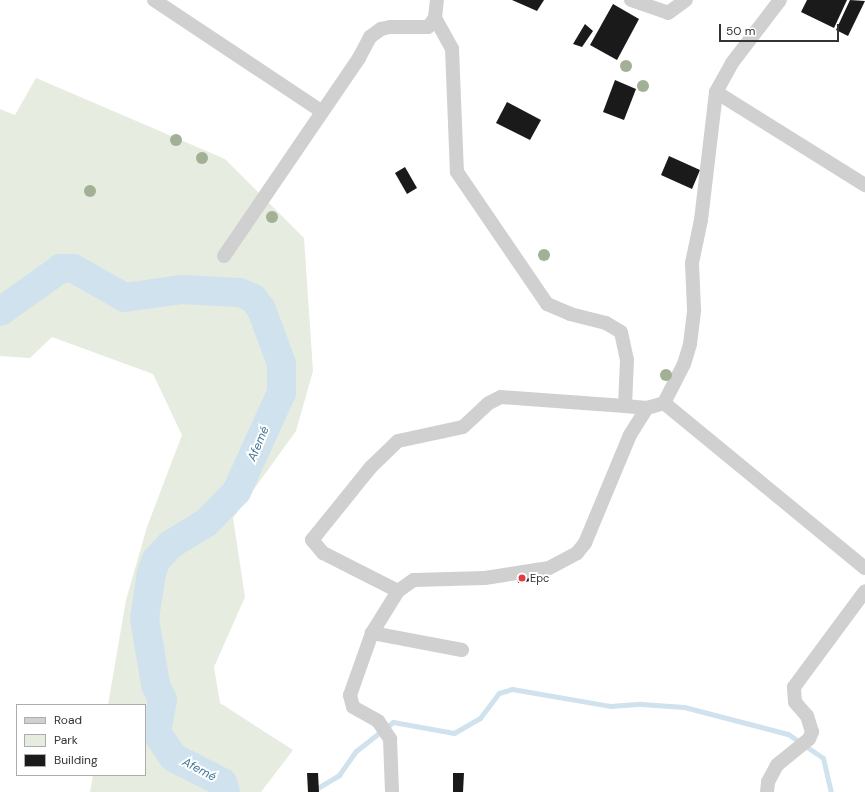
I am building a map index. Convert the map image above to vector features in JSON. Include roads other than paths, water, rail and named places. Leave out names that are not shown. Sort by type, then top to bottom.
[{"type":"street","points":[[224,256],[374,33],[390,28],[428,27],[435,18],[437,0]]},
{"type":"street","points":[[631,0],[668,13],[686,0]]},
{"type":"street","points":[[398,591],[323,553],[312,540],[371,466],[398,441],[464,426],[489,403],[501,397],[647,408],[664,403],[690,344],[694,309],[692,263],[701,220],[716,92],[732,63],[780,0]]},
{"type":"street","points":[[157,1],[321,111]]},
{"type":"street","points":[[435,18],[452,50],[457,172],[547,304],[570,314],[606,323],[621,332],[627,360],[625,406]]},
{"type":"street","points":[[716,92],[865,185]]},
{"type":"street","points":[[664,403],[865,568]]},
{"type":"street","points":[[392,792],[390,739],[378,721],[353,707],[350,695],[372,633],[398,591],[414,580],[485,578],[549,568],[578,553],[585,543],[630,435],[647,408]]},
{"type":"street","points":[[767,792],[768,782],[776,765],[809,739],[812,732],[807,716],[794,702],[794,687],[865,592]]},
{"type":"street","points":[[372,633],[462,650]]},
{"type":"waterway","name":"Afemé","points":[[0,311],[60,268],[73,268],[124,297],[181,289],[239,292],[253,298],[261,309],[281,363],[281,392],[236,491],[206,522],[170,544],[156,559],[151,572],[144,618],[155,684],[162,700],[156,732],[173,757],[222,782],[225,792]]},
{"type":"waterway","points":[[311,792],[339,775],[356,751],[393,722],[454,733],[480,718],[499,693],[512,689],[610,706],[641,704],[684,707],[788,734],[823,758],[831,792]]},
{"type":"place","name":"Epc","points":[[522,578]]}]
